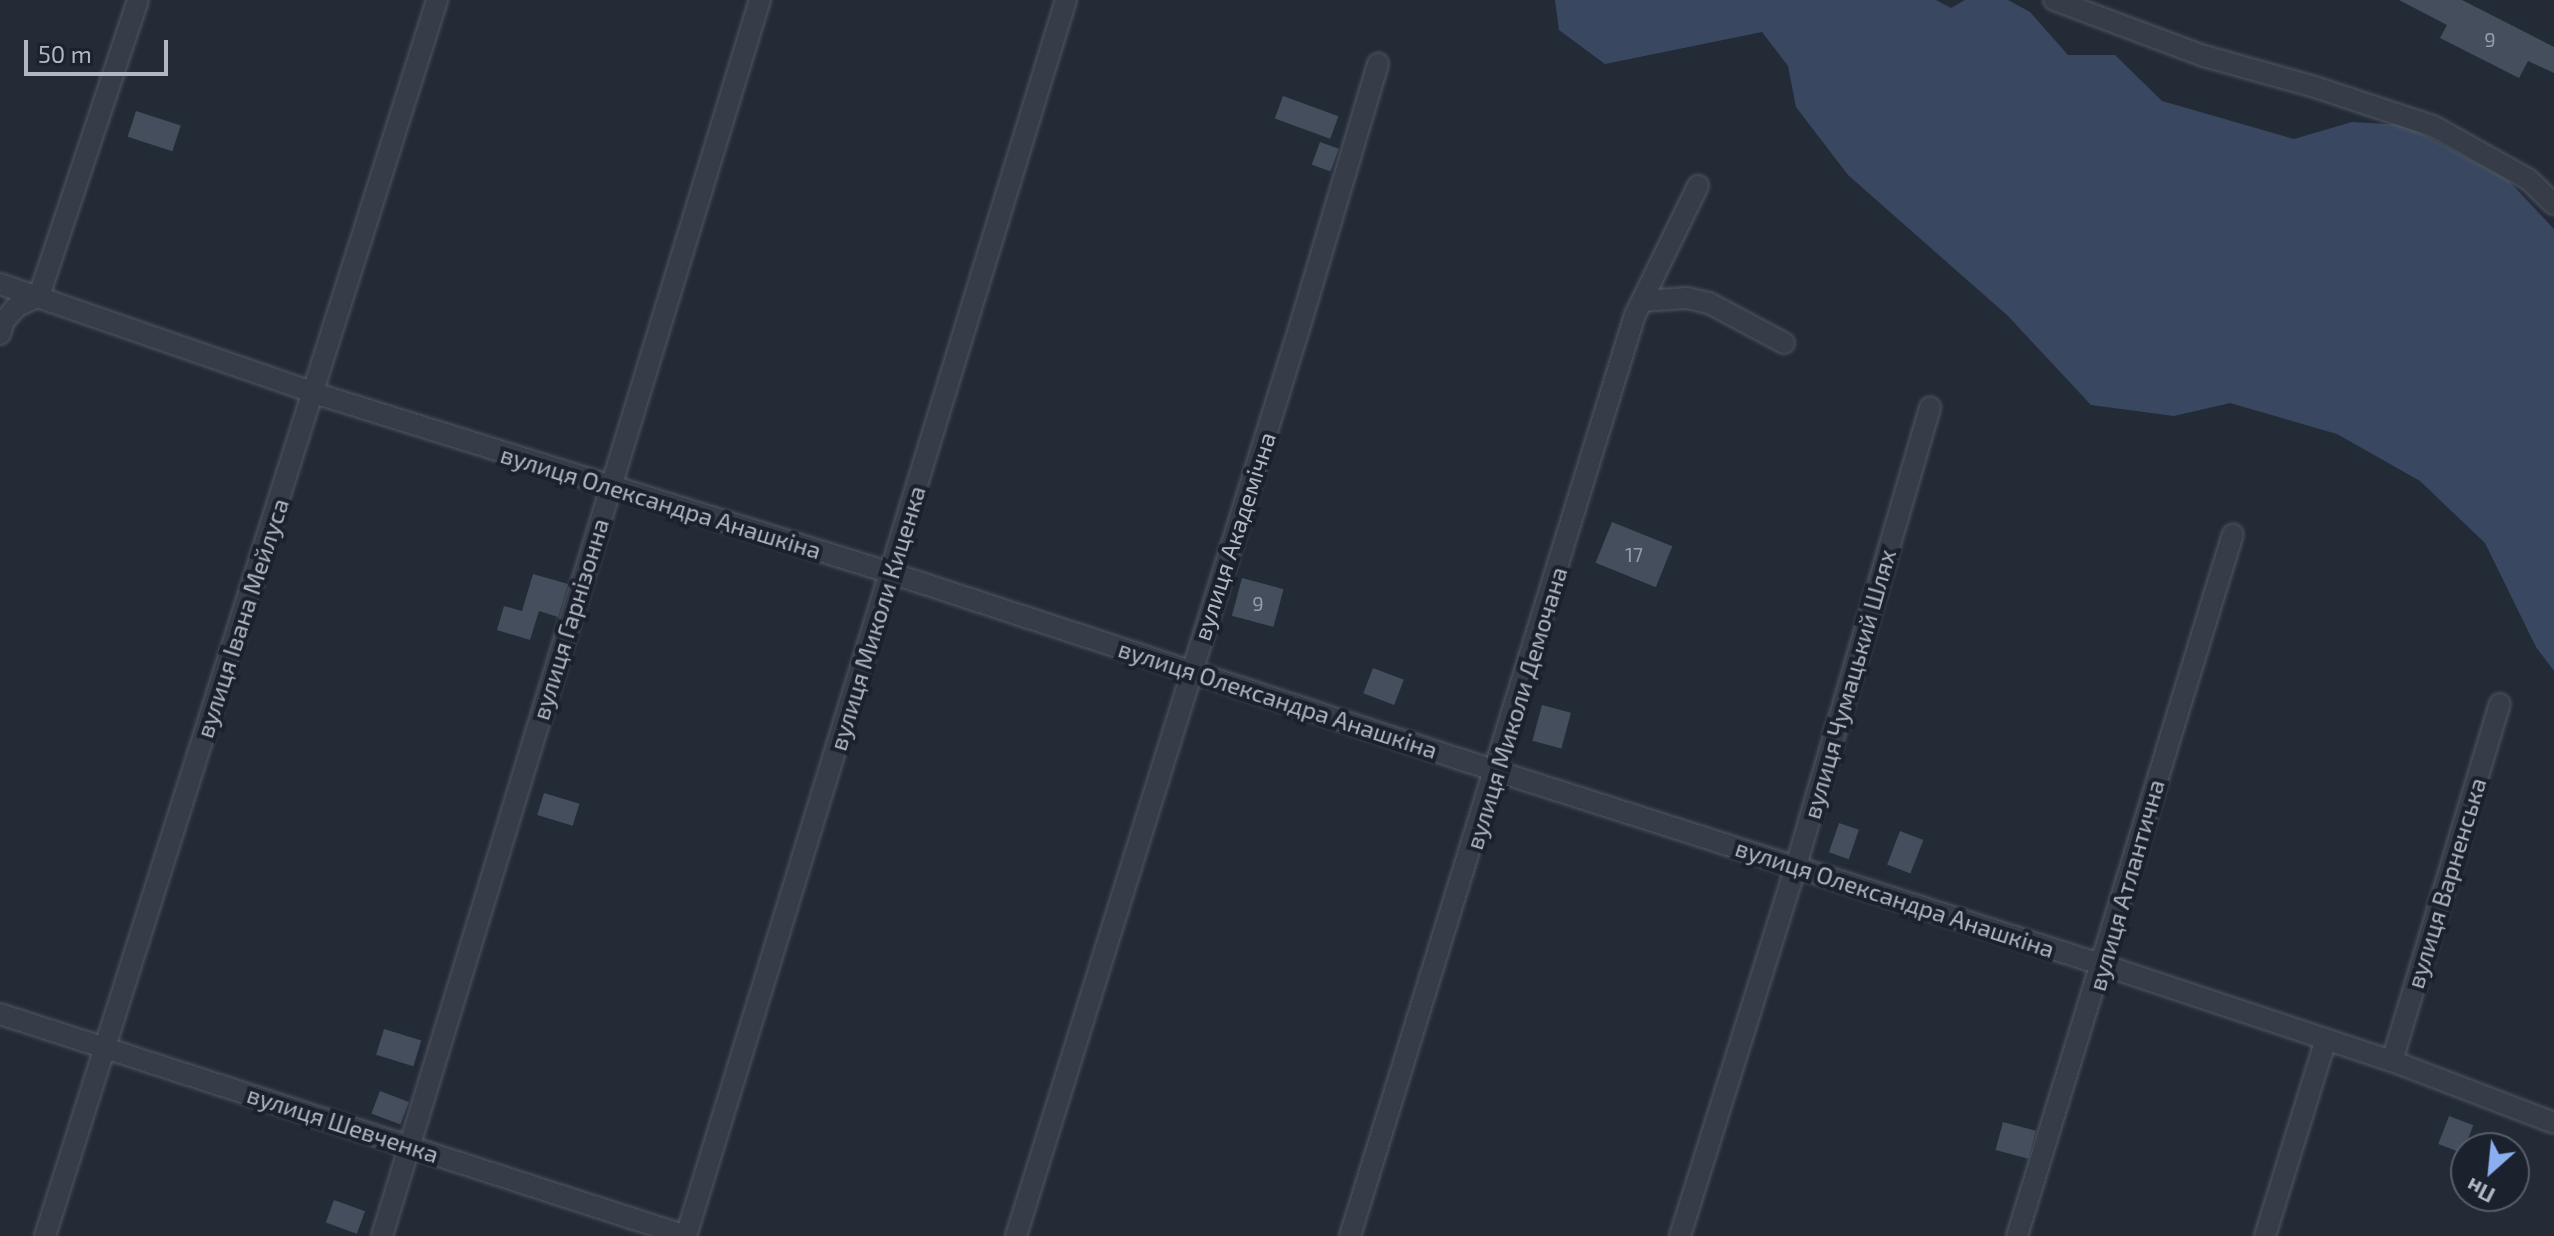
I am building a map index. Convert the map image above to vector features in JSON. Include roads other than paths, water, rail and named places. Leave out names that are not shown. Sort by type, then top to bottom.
[{"type":"street","points":[[0,334],[4,321],[16,307],[39,296],[138,0]]},
{"type":"street","name":"вулиця Івана Мейлуса","points":[[45,1236],[102,1047],[314,393],[437,0]]},
{"type":"street","name":"вулиця Гарнізонна","points":[[382,1236],[760,0]]},
{"type":"street","name":"вулиця Миколи Киценка","points":[[686,1236],[1066,0]]},
{"type":"street","points":[[2054,0],[2204,56],[2315,87],[2433,126],[2528,179],[2554,204]]},
{"type":"street","name":"вулиця Академічна","points":[[1016,1236],[1299,329],[1378,64]]},
{"type":"street","name":"вулиця Миколи Демочана","points":[[1350,1236],[1642,301],[1698,186]]},
{"type":"street","name":"вулиця Олександра Анашкіна","points":[[0,284],[314,393],[891,573],[2103,965],[2325,1042],[2392,1061],[2554,1123]]},
{"type":"street","points":[[1642,301],[1687,298],[1709,303],[1784,343]]},
{"type":"street","name":"вулиця Чумацький Шлях","points":[[1680,1236],[1796,866],[1930,407]]},
{"type":"street","name":"вулиця Атлантична","points":[[2017,1236],[2103,965],[2233,534]]},
{"type":"street","name":"вулиця Варненська","points":[[2392,1061],[2500,704]]},
{"type":"street","name":"вулиця Шевченка","points":[[0,1014],[686,1236]]},
{"type":"street","points":[[2265,1236],[2325,1042]]},
{"type":"water","points":[[1555,0],[1936,0],[1951,8],[1965,0],[2008,0],[2030,12],[2068,55],[2115,55],[2162,101],[2294,139],[2352,122],[2405,125],[2508,180],[2554,229],[2554,671],[2536,647],[2485,543],[2420,481],[2337,434],[2230,403],[2174,416],[2091,405],[2008,316],[1848,175],[1796,107],[1788,66],[1762,32],[1605,64],[1559,30]]}]
